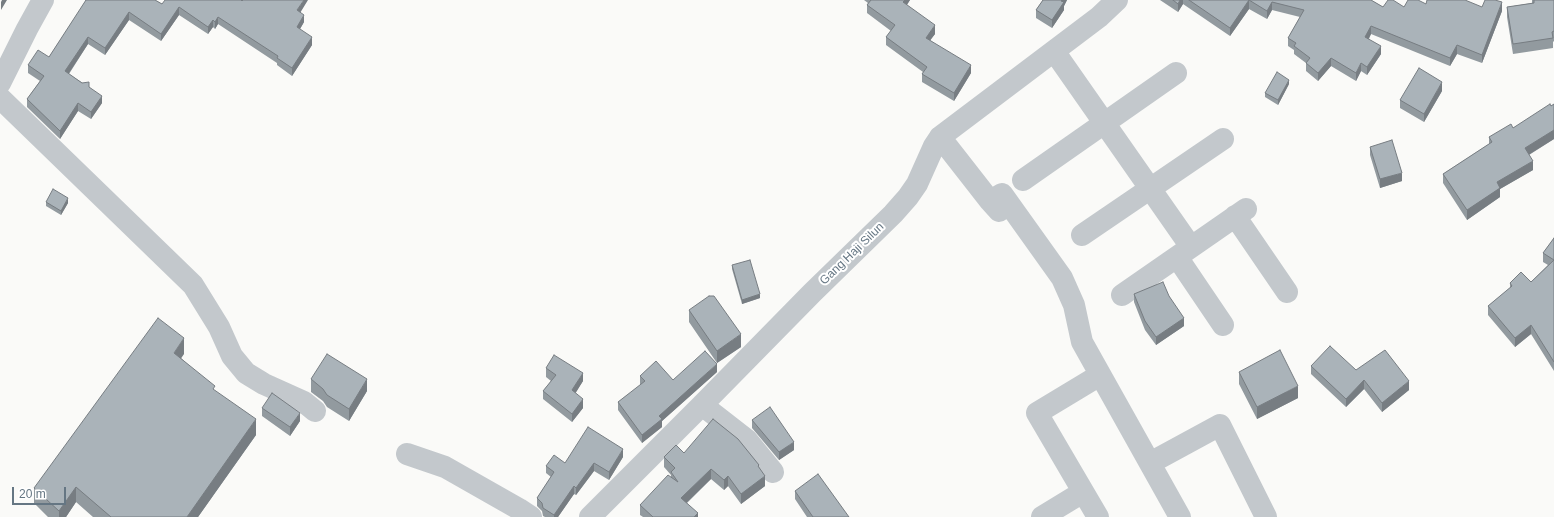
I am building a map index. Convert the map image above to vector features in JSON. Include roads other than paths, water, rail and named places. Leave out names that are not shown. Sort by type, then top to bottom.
[{"type":"street","points":[[0,83],[43,0]]},
{"type":"street","name":"Gang Haji Silun","points":[[590,517],[812,293],[898,209],[917,184],[934,146],[940,137],[1054,52],[1099,17],[1117,0]]},
{"type":"street","points":[[1054,52],[1150,188],[1223,325]]},
{"type":"street","points":[[1023,180],[1176,73]]},
{"type":"street","points":[[0,98],[193,285],[220,327],[232,356],[246,373],[264,384],[304,402],[315,411]]},
{"type":"street","points":[[940,137],[990,202],[1062,278],[1074,306],[1082,342],[1180,517]]},
{"type":"street","points":[[1082,235],[1223,140]]},
{"type":"street","points":[[1122,296],[1240,213],[1287,292]]},
{"type":"street","points":[[1098,517],[1036,413],[1100,375]]},
{"type":"street","points":[[702,405],[747,440],[773,472]]},
{"type":"street","points":[[1150,463],[1220,426],[1266,517]]},
{"type":"street","points":[[407,454],[445,467],[531,517]]},
{"type":"street","points":[[1042,517],[1083,492]]}]
